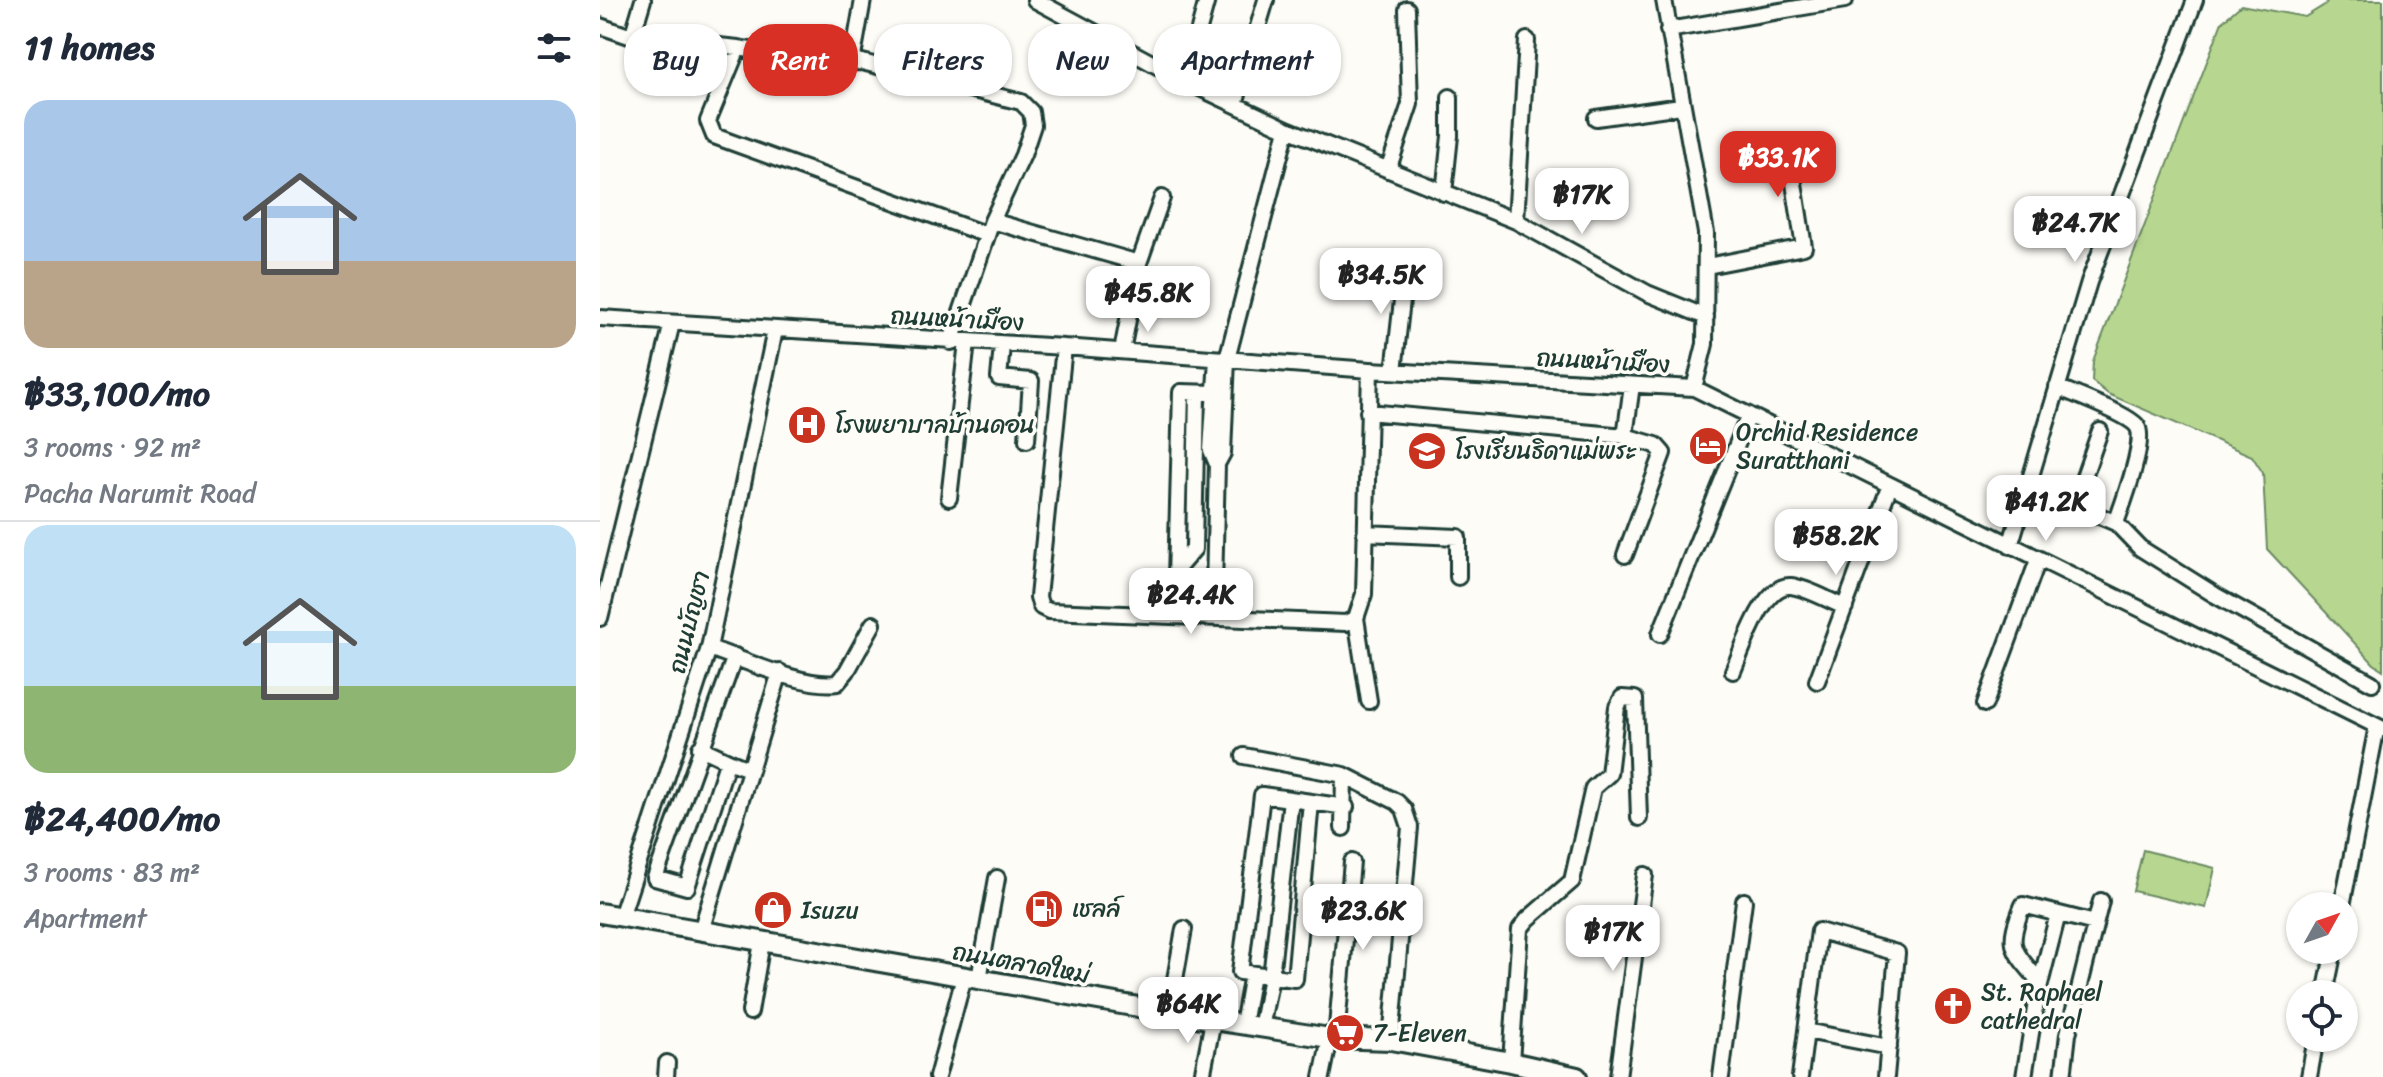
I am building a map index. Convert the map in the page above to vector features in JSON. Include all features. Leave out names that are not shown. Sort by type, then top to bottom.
[{"type":"main road","name":"ถนนตลาดใหม่","points":[[600,913],[1169,1013],[1333,1038],[1391,1040],[1577,1077]]},
{"type":"street","points":[[636,24],[643,0]]},
{"type":"street","points":[[858,28],[863,0]]},
{"type":"street","points":[[1035,0],[1153,64]]},
{"type":"street","points":[[1200,24],[1207,0]]},
{"type":"street","points":[[1235,104],[1266,0]]},
{"type":"street","points":[[1664,0],[1706,233],[1705,344],[1694,388],[2380,728],[2345,892]]},
{"type":"street","points":[[1668,30],[1845,0]]},
{"type":"street","points":[[2010,546],[2089,282],[2195,0]]},
{"type":"street","points":[[1388,170],[1409,107],[1407,9]]},
{"type":"street","points":[[600,26],[624,34]]},
{"type":"street","points":[[1516,221],[1527,40]]},
{"type":"street","points":[[727,47],[743,49]]},
{"type":"street","points":[[738,48],[708,121],[714,136],[990,228],[1139,263]]},
{"type":"street","points":[[858,62],[1021,102],[1031,112],[1033,125],[1023,155],[990,228],[951,342]]},
{"type":"street","points":[[1218,96],[1287,129],[1516,221],[1647,293],[1706,317]]},
{"type":"street","points":[[1444,193],[1450,136],[1450,97]]},
{"type":"street","points":[[1596,118],[1681,106]]},
{"type":"street","points":[[1177,587],[1214,588],[1217,464],[1211,450],[1215,393],[1287,129]]},
{"type":"street","points":[[1707,266],[1804,247],[1788,145]]},
{"type":"street","points":[[1122,351],[1139,263],[1162,198]]},
{"type":"street","points":[[1394,371],[1406,265]]},
{"type":"street","name":"ถนนหน้าเมือง","points":[[600,318],[1370,370],[1694,388]]},
{"type":"street","points":[[601,612],[672,323]]},
{"type":"street","name":"ถนนบัญชา","points":[[621,917],[709,648],[775,330]]},
{"type":"street","points":[[949,498],[967,342]]},
{"type":"street","points":[[1002,345],[999,378],[1031,381],[1027,440]]},
{"type":"street","points":[[1064,347],[1038,597],[1041,607],[1049,611],[1346,623],[1356,618]]},
{"type":"street","points":[[1217,464],[1223,453],[1222,359]]},
{"type":"street","points":[[1369,701],[1356,618],[1364,594],[1370,370]]},
{"type":"street","points":[[1625,436],[1632,385]]},
{"type":"street","points":[[2057,387],[2137,426],[2140,436],[2116,523]]},
{"type":"street","points":[[1175,616],[1177,569],[1194,549],[1197,393],[1215,393]]},
{"type":"street","points":[[1368,412],[1625,436],[1656,445],[1663,453],[1625,555]]},
{"type":"street","points":[[1660,634],[1749,415]]},
{"type":"street","points":[[2100,431],[2074,505],[2116,523],[2140,548],[2215,595],[2372,683]]},
{"type":"street","points":[[1817,681],[1890,485]]},
{"type":"street","points":[[1365,533],[1458,537],[1458,577]]},
{"type":"street","points":[[1985,704],[2038,560]]},
{"type":"street","points":[[1733,671],[1765,601],[1779,589],[1793,587],[1845,607]]},
{"type":"street","points":[[709,648],[823,685],[837,683],[873,624]]},
{"type":"street","points":[[727,763],[687,887],[655,878],[735,656]]},
{"type":"street","points":[[701,931],[780,672]]},
{"type":"street","points":[[1511,1062],[1520,929],[1572,881],[1593,788],[1609,774],[1617,707],[1622,698],[1635,699],[1639,818]]},
{"type":"street","points":[[700,748],[722,757],[727,763],[750,769]]},
{"type":"street","points":[[1244,756],[1344,775],[1397,802],[1404,809],[1410,827],[1391,1040]]},
{"type":"street","points":[[1343,828],[1346,807],[1344,775]]},
{"type":"street","points":[[1311,802],[1295,979],[1240,972],[1262,795],[1291,799],[1346,807]]},
{"type":"street","points":[[1252,1026],[1271,977],[1291,799]]},
{"type":"street","points":[[1322,1077],[1333,1038],[1352,862]]},
{"type":"street","points":[[1618,1077],[1645,875]]},
{"type":"street","points":[[937,1077],[971,978],[997,878]]},
{"type":"street","points":[[1721,1077],[1744,901]]},
{"type":"street","points":[[2063,1077],[2068,1034],[2101,901]]},
{"type":"street","points":[[2040,982],[2015,953],[2012,933],[2023,905],[2095,923]]},
{"type":"street","points":[[2024,1077],[2040,982],[2058,914]]},
{"type":"street","points":[[1169,1013],[1184,929]]},
{"type":"street","points":[[1800,1077],[1819,931],[1897,953],[1886,1077]]},
{"type":"street","points":[[750,1012],[762,942]]},
{"type":"street","points":[[1252,974],[1252,1026]]},
{"type":"street","points":[[1202,1077],[1213,1020]]},
{"type":"street","points":[[1806,1031],[1889,1047]]},
{"type":"street","points":[[2309,1077],[2313,1052]]},
{"type":"green space","points":[[2327,0],[2383,0],[2383,670],[2267,549],[2263,473],[2252,456],[2108,394],[2092,381],[2093,361],[2222,22],[2241,5],[2305,17],[2326,4]]},
{"type":"green space","points":[[2143,850],[2215,868],[2206,908],[2133,891]]},
{"type":"place","name":"โรงพยาบาลบ้านดอน","points":[[807,425]]},
{"type":"place","name":"Orchid Residence Suratthani","points":[[1708,446]]},
{"type":"place","name":"โรงเรียนธิดาแม่พระ","points":[[1427,451]]},
{"type":"place","name":"เชลล์","points":[[1044,909]]},
{"type":"place","name":"Isuzu","points":[[773,910]]},
{"type":"place","name":"St. Raphael cathedral","points":[[1953,1006]]},
{"type":"place","name":"7-Eleven","points":[[1345,1033]]}]
